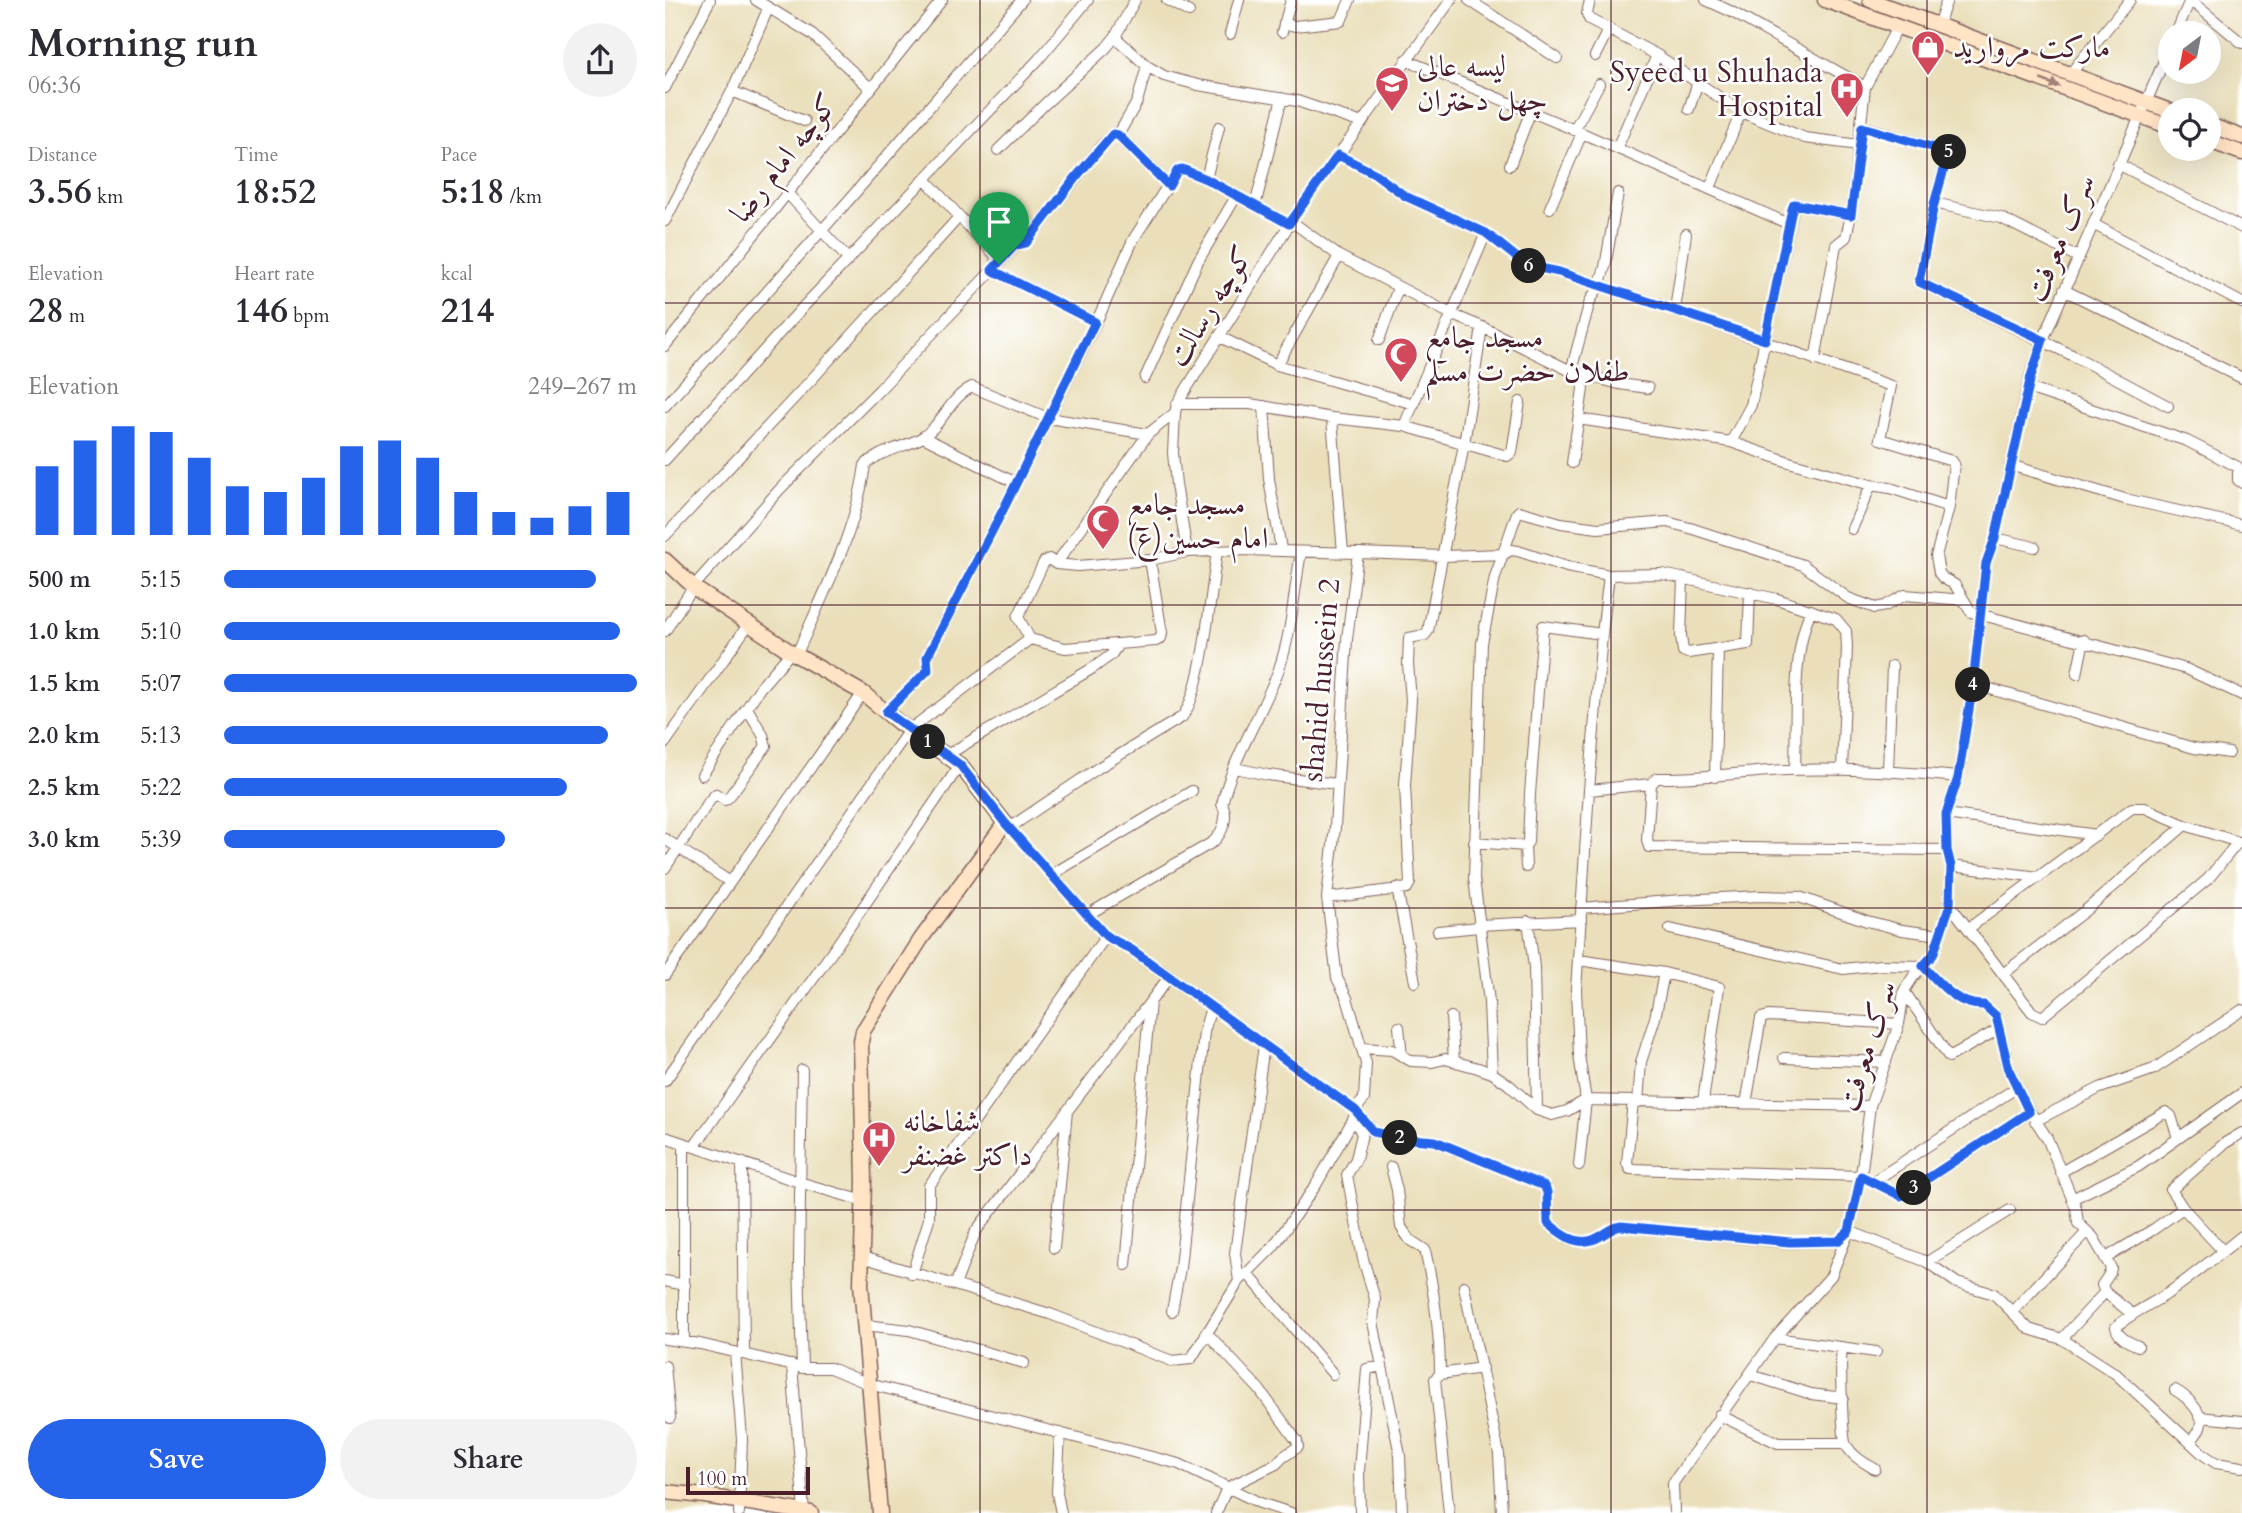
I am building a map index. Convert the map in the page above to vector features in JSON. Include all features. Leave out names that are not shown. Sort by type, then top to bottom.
[{"type":"street","points":[[665,88],[710,0]]},
{"type":"street","points":[[756,0],[812,34],[870,88]]},
{"type":"street","name":"کوچه امام رضا","points":[[665,346],[942,0]]},
{"type":"street","points":[[665,405],[823,230],[1022,0]]},
{"type":"street","points":[[665,460],[848,259],[1038,60],[1088,0]]},
{"type":"street","points":[[998,150],[1115,37],[1135,0]]},
{"type":"street","points":[[1167,0],[1189,12]]},
{"type":"street","points":[[1230,34],[1239,0]]},
{"type":"street","points":[[1291,0],[1283,27],[1341,21],[1350,0]]},
{"type":"street","name":"کوچه رسالت","points":[[1030,639],[1018,617],[1044,562],[1049,559],[1056,564],[1147,434],[1176,409],[1290,223],[1451,0]]},
{"type":"street","points":[[1469,0],[1557,58]]},
{"type":"street","points":[[1590,0],[1587,17],[1657,55],[1741,112],[1805,138],[1859,145]]},
{"type":"street","points":[[1706,0],[1865,87]]},
{"type":"street","points":[[1825,0],[2158,123]]},
{"type":"street","points":[[1870,0],[2158,107]]},
{"type":"street","points":[[1938,25],[1947,0]]},
{"type":"street","points":[[2070,74],[2130,0]]},
{"type":"street","points":[[2181,21],[2190,0],[2242,43]]},
{"type":"street","points":[[665,221],[731,91],[768,9]]},
{"type":"street","points":[[1815,360],[1836,245],[1846,237],[1851,215],[1865,87],[1898,26]]},
{"type":"street","points":[[1595,57],[1609,28]]},
{"type":"street","points":[[1115,37],[1147,66],[1164,76],[1198,85],[1297,101],[1362,122]]},
{"type":"street","points":[[1617,148],[1657,55]]},
{"type":"street","points":[[1406,61],[1578,131],[1789,224]]},
{"type":"street","points":[[1118,135],[1137,102],[1147,66]]},
{"type":"street","name":"سرک معرفت","points":[[1674,1513],[1672,1483],[1775,1338],[1831,1276],[1849,1231],[1861,1176],[1870,1106],[1899,1024],[1904,991],[1933,955],[1950,905],[1951,866],[1947,850],[1946,814],[1958,778],[1973,684],[1986,563],[1995,538],[2028,388],[2043,340],[2158,74]]},
{"type":"street","points":[[1689,109],[1698,82]]},
{"type":"street","points":[[1550,208],[1578,131],[1599,85]]},
{"type":"street","points":[[731,91],[804,121]]},
{"type":"street","points":[[1255,206],[1282,98]]},
{"type":"street","points":[[1710,188],[1741,112]]},
{"type":"street","points":[[1510,165],[1530,113]]},
{"type":"street","points":[[1206,179],[1219,127]]},
{"type":"street","points":[[1862,127],[1947,150],[1919,282],[2043,340],[2168,406]]},
{"type":"street","points":[[2221,129],[2242,137]]},
{"type":"street","points":[[665,631],[694,587],[780,489],[880,389],[1014,246],[1026,243],[1113,134],[1118,135],[1169,186]]},
{"type":"street","points":[[2221,145],[2242,153]]},
{"type":"street","points":[[1338,155],[1374,173],[1405,196],[1486,233],[1526,265],[1559,272],[1675,310],[1891,386],[1880,439],[1952,461],[1954,464],[1949,508],[1938,540],[1936,556],[1939,573],[1955,585],[1971,612],[2186,668],[2242,695]]},
{"type":"street","points":[[2118,164],[2242,228]]},
{"type":"street","points":[[886,712],[928,670],[927,657],[1016,483],[1133,240],[1177,171],[1182,169],[1206,179],[1290,223],[1339,256],[1398,288],[1571,371],[1583,376],[1648,388]]},
{"type":"street","points":[[925,179],[994,254],[995,267]]},
{"type":"street","points":[[1571,371],[1590,301],[1599,286],[1605,267],[1618,193]]},
{"type":"street","points":[[788,194],[848,259]]},
{"type":"street","points":[[1145,378],[1198,261],[1237,195]]},
{"type":"street","points":[[1731,442],[1752,405],[1794,204],[1851,215]]},
{"type":"street","points":[[1934,204],[2001,218],[2078,257]]},
{"type":"street","points":[[665,536],[959,217]]},
{"type":"street","points":[[2093,225],[2242,303]]},
{"type":"street","points":[[1403,426],[1415,404],[1486,233]]},
{"type":"street","points":[[1675,310],[1686,234]]},
{"type":"street","points":[[1277,365],[1339,256]]},
{"type":"street","points":[[995,267],[1095,322]]},
{"type":"street","points":[[1379,340],[1398,288]]},
{"type":"street","points":[[2064,290],[2242,378]]},
{"type":"street","points":[[1327,898],[1407,888],[1410,883],[1405,785],[1411,700],[1409,638],[1425,635],[1428,631],[1464,444],[1482,327]]},
{"type":"street","points":[[1220,337],[1277,365],[1415,404]]},
{"type":"street","points":[[1572,463],[1583,376]]},
{"type":"street","points":[[702,775],[760,688],[793,654],[848,537],[865,465],[873,458],[923,437],[963,392],[972,387],[1010,405],[1048,418],[1147,434]]},
{"type":"street","points":[[2028,388],[2186,441],[2238,467],[2238,480],[2242,483]]},
{"type":"street","points":[[1187,552],[1173,453],[1176,409],[1250,404],[1332,418],[1403,426],[1510,455],[1520,402]]},
{"type":"street","points":[[1264,406],[1269,479],[1281,549]]},
{"type":"street","points":[[1332,418],[1343,553]]},
{"type":"street","points":[[1578,419],[1731,442],[1789,463],[1918,496],[1949,508]]},
{"type":"street","points":[[923,437],[1016,483]]},
{"type":"street","points":[[2010,465],[2151,506],[2242,525]]},
{"type":"street","points":[[1852,529],[1871,485]]},
{"type":"street","points":[[1492,1073],[1489,1002],[1474,878],[1482,643],[1495,576],[1519,510],[1561,523],[1598,528],[1667,522],[1803,565],[1848,598],[1875,608],[1885,606],[1905,595],[1964,600]]},
{"type":"street","points":[[1995,538],[2035,547]]},
{"type":"street","name":"shahid hussein 2","points":[[1056,564],[1078,566],[1150,560],[1187,552],[1281,549],[1301,552],[1358,552],[1347,639],[1335,827],[1327,898],[1338,978],[1347,998],[1366,1063],[1364,1099],[1355,1114]]},
{"type":"street","points":[[1358,552],[1443,556],[1504,554],[1511,550],[1567,567],[1609,575],[1650,574],[1750,592],[1836,619],[1846,631],[1847,646],[1843,769]]},
{"type":"street","points":[[880,1513],[862,1257],[863,1031],[921,939],[1007,825],[1182,717],[1190,708],[1198,676],[1217,552]]},
{"type":"street","points":[[1087,915],[1155,877],[1219,836],[1226,810],[1222,804],[1224,794],[1269,694],[1286,647],[1301,552]]},
{"type":"street","points":[[665,560],[694,587],[748,625],[863,693],[909,730],[960,765],[1007,825],[1106,936],[1132,950],[1264,1045],[1355,1114],[1374,1132],[1400,1138],[1435,1141],[1544,1186],[1547,1192],[1548,1223],[1565,1237],[1582,1242],[1595,1239],[1614,1227],[1621,1226],[1790,1242],[1838,1241],[1849,1231],[1927,1262],[1957,1283],[1994,1294],[2029,1329],[2062,1339],[2116,1374],[2189,1443],[2216,1463],[2242,1467]]},
{"type":"street","points":[[665,1081],[909,730],[1030,639],[1065,648],[1118,645],[1156,641],[1161,638],[1150,560]]},
{"type":"street","points":[[1579,1165],[1586,1100],[1579,1055],[1576,989],[1589,790],[1609,575]]},
{"type":"street","points":[[1683,578],[1681,636],[1683,651],[1688,653],[1748,644],[1750,592]]},
{"type":"street","points":[[1795,770],[1799,671],[1806,622],[1811,610]]},
{"type":"street","points":[[665,743],[748,625]]},
{"type":"street","points":[[1526,867],[1525,846],[1528,842],[1541,630],[1547,625],[1602,634]]},
{"type":"street","points":[[2077,674],[2084,640]]},
{"type":"street","points":[[947,755],[1093,668],[1111,655],[1118,645]]},
{"type":"street","points":[[1715,777],[1718,648]]},
{"type":"street","points":[[1888,770],[1892,666]]},
{"type":"street","points":[[1973,684],[2194,748],[2229,752]]},
{"type":"street","points":[[665,975],[863,693]]},
{"type":"street","points":[[665,867],[710,800],[716,794],[725,800],[729,797],[766,746],[763,735],[747,708]]},
{"type":"street","points":[[684,1342],[689,1145],[835,948],[960,765]]},
{"type":"street","points":[[1235,768],[1336,784]]},
{"type":"street","points":[[1589,790],[1651,784],[1657,778],[1715,777],[1795,770],[1888,770],[1958,778]]},
{"type":"street","points":[[1651,784],[1647,840],[1649,847],[1947,850]]},
{"type":"street","points":[[1051,875],[1192,791]]},
{"type":"street","points":[[1950,905],[2032,1012],[2042,1017],[2209,879],[2240,842],[2185,825],[2145,808],[2132,808],[1969,928]]},
{"type":"street","points":[[1946,814],[2097,835]]},
{"type":"street","points":[[2003,974],[2086,909],[2185,825]]},
{"type":"street","points":[[665,839],[730,881]]},
{"type":"street","points":[[1474,842],[1525,846]]},
{"type":"street","points":[[1951,866],[2039,877]]},
{"type":"street","points":[[1397,888],[1415,982]]},
{"type":"street","points":[[1439,931],[1682,900],[1760,896],[1799,897],[1890,927],[1940,935]]},
{"type":"street","points":[[1528,921],[1534,967],[1537,1110]]},
{"type":"street","points":[[1670,929],[1843,969],[1881,965],[1923,966],[1961,1002],[1971,1006],[1984,1005],[1996,1016],[2016,1088],[2047,1138],[2072,1199],[2078,1223],[2093,1237],[2111,1268],[2111,1273],[2102,1285],[2105,1292],[2132,1314]]},
{"type":"street","points":[[912,1274],[929,1219],[929,1186],[1106,936]]},
{"type":"street","points":[[1579,960],[1664,973],[1719,987],[1703,1102]]},
{"type":"street","points":[[1664,973],[1655,1018],[1641,1062],[1627,1163],[1630,1169],[1861,1176],[1901,1196],[2032,1117],[2154,1069],[2242,1010]]},
{"type":"street","points":[[955,1286],[976,1231],[1169,977]]},
{"type":"street","points":[[1904,991],[1949,1057],[1999,1029]]},
{"type":"street","points":[[1126,1265],[1150,1002]]},
{"type":"street","points":[[1172,1311],[1180,1268],[1205,1032],[1211,1007]]},
{"type":"street","points":[[1746,1104],[1761,1018],[1769,1016],[1899,1024]]},
{"type":"street","points":[[1451,1017],[1454,1061]]},
{"type":"street","points":[[1399,1027],[1402,1056]]},
{"type":"street","points":[[1240,1281],[1235,1252],[1264,1045]]},
{"type":"street","points":[[1362,1048],[1392,1050],[1411,1061],[1454,1061],[1492,1073],[1524,1096],[1537,1110],[1552,1115],[1567,1111],[1586,1100],[1870,1106]]},
{"type":"street","points":[[1784,1058],[1886,1062]]},
{"type":"street","points":[[802,1070],[797,1366],[804,1513]]},
{"type":"street","points":[[1874,1181],[2016,1088]]},
{"type":"street","points":[[2072,1199],[2139,1166],[2242,1093]]},
{"type":"street","points":[[1054,1248],[1067,1110]]},
{"type":"street","points":[[2061,1172],[2166,1112],[2171,1116],[2178,1138]]},
{"type":"street","points":[[862,1257],[1050,1314],[1172,1361],[1191,1359],[1240,1281],[1273,1247],[1316,1185],[1355,1114]]},
{"type":"street","points":[[1355,1114],[1362,1134],[1356,1159],[1347,1175],[1363,1259],[1375,1299],[1373,1322],[1400,1455],[1402,1513]]},
{"type":"street","points":[[2223,1251],[2183,1208],[2171,1190],[2216,1151],[2242,1133]]},
{"type":"street","points":[[665,1137],[864,1201]]},
{"type":"street","points":[[739,1508],[742,1439],[742,1161]]},
{"type":"street","points":[[1391,1167],[1397,1190],[1401,1227],[1410,1240],[1425,1250],[1440,1342],[1440,1374]]},
{"type":"street","points":[[2106,1258],[2183,1208]]},
{"type":"street","points":[[1927,1262],[2010,1210]]},
{"type":"street","points":[[2012,1312],[2087,1233]]},
{"type":"street","points":[[2138,1346],[2125,1340],[2116,1327],[2202,1270],[2242,1236]]},
{"type":"street","points":[[1247,1273],[1333,1374]]},
{"type":"street","points":[[665,1282],[685,1285]]},
{"type":"street","points":[[1464,1286],[1499,1454],[1502,1513]]},
{"type":"street","points":[[2062,1339],[2105,1292]]},
{"type":"street","points":[[865,1325],[909,1330],[1024,1363]]},
{"type":"street","points":[[1206,1332],[1259,1389],[1299,1447],[1276,1464],[1227,1488],[1216,1513]]},
{"type":"street","points":[[1775,1338],[1876,1352]]},
{"type":"street","points":[[665,1339],[797,1366],[830,1368],[869,1384],[1179,1464],[1227,1488],[1258,1508],[1291,1513]]},
{"type":"street","points":[[1842,1348],[1840,1370],[1845,1443],[1856,1458],[1875,1469]]},
{"type":"street","points":[[665,1366],[670,1418]]},
{"type":"street","points":[[1360,1513],[1359,1471],[1367,1369],[1382,1366]]},
{"type":"street","points":[[1449,1513],[1435,1379],[1440,1374],[1482,1368]]},
{"type":"street","points":[[1751,1375],[1811,1394],[1843,1398]]},
{"type":"street","points":[[2175,1390],[2184,1395],[2195,1409],[2201,1423],[2189,1443]]},
{"type":"street","points":[[1719,1415],[1778,1443],[1845,1443]]},
{"type":"street","points":[[2199,1417],[2242,1421]]},
{"type":"street","points":[[1060,1433],[1057,1493],[1061,1513]]},
{"type":"street","points":[[665,1492],[739,1508],[811,1513]]},
{"type":"place","name":"مارکت مروارید","points":[[1928,77]]},
{"type":"place","name":"لیسه عالی چهل دختران","points":[[1392,113]]},
{"type":"place","name":"Syeed u Shuhada Hospital","points":[[1847,119]]},
{"type":"place","name":"مسجد جامع طفلان حضرت مسلم","points":[[1401,384]]},
{"type":"place","name":"مسجد جامع امام حسین(ع)","points":[[1103,551]]},
{"type":"place","name":"شفاخانه داکتر غضنفر","points":[[879,1168]]},
{"type":"route","points":[[1862,127],[1947,150],[1949,152],[1934,204],[1919,282],[2043,340],[2031,376],[1995,538],[1986,563],[1973,684],[1958,778],[1946,814],[1947,850],[1951,866],[1950,905],[1933,955],[1923,966],[1961,1002],[1971,1006],[1984,1005],[1996,1016],[2009,1070],[2029,1112],[1901,1196],[1861,1176],[1849,1231],[1838,1241],[1790,1242],[1621,1226],[1614,1227],[1595,1239],[1582,1242],[1565,1237],[1548,1223],[1547,1192],[1544,1186],[1435,1141],[1400,1138],[1374,1132],[1355,1110],[1132,950],[1106,936],[1005,823],[960,765],[886,712],[925,676],[928,670],[927,657],[1095,322],[992,270],[999,264],[1014,246],[1026,243],[1113,134],[1118,135],[1169,186],[1177,171],[1182,169],[1289,224],[1338,155],[1374,173],[1405,196],[1486,233],[1526,265],[1559,272],[1765,340],[1794,204],[1851,215],[1862,127]]}]
